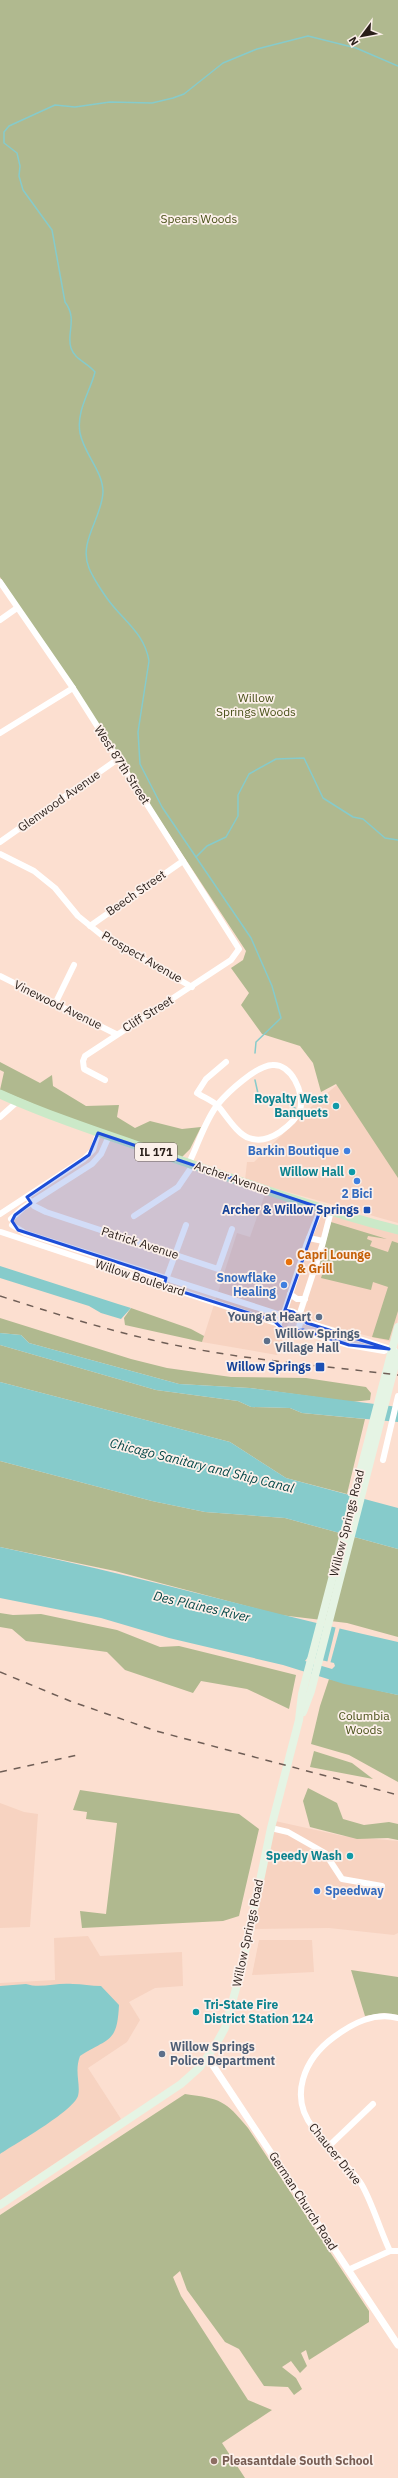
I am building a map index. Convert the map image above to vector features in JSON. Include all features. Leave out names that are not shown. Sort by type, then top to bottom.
[{"type":"main road","name":"Archer Avenue","points":[[0,1094],[98,1133],[321,1208],[398,1230]]},
{"type":"main road","points":[[385,1226],[398,1235]]},
{"type":"main road","name":"Willow Springs Road","points":[[306,1695],[397,1329]]},
{"type":"main road","name":"Willow Springs Road","points":[[0,2205],[194,2074],[208,2058],[224,2028],[234,1997],[271,1828],[398,1352]]},
{"type":"street","name":"West 87th Street","points":[[0,582],[73,688],[235,941],[238,952]]},
{"type":"street","points":[[0,620],[17,608]]},
{"type":"street","points":[[0,733],[73,688]]},
{"type":"street","name":"Glenwood Avenue","points":[[0,842],[118,759]]},
{"type":"street","name":"Prospect Avenue","points":[[0,854],[34,871],[55,888],[78,916],[115,944],[192,987]]},
{"type":"street","name":"Beech Street","points":[[90,926],[183,861]]},
{"type":"street","name":"Cliff Street","points":[[105,1080],[88,1073],[84,1069],[83,1061],[116,1034],[192,987],[231,960],[238,952]]},
{"type":"street","points":[[55,1004],[74,965]]},
{"type":"street","name":"Vinewood Avenue","points":[[0,976],[116,1034]]},
{"type":"street","points":[[134,1216],[178,1188],[191,1164],[217,1105],[240,1083],[266,1066],[271,1065],[285,1068],[293,1075],[301,1107],[297,1116],[273,1136],[259,1140],[249,1138],[239,1132],[217,1105],[197,1093],[206,1080],[226,1062]]},
{"type":"street","points":[[0,1117],[17,1102]]},
{"type":"street","points":[[0,1214],[89,1155],[98,1133]]},
{"type":"street","points":[[11,1219],[31,1203],[92,1164],[101,1154],[109,1136]]},
{"type":"street","name":"Patrick Avenue","points":[[27,1197],[31,1203],[46,1212],[218,1269],[232,1230]]},
{"type":"street","points":[[321,1208],[279,1324],[286,1332],[297,1330],[349,1345],[384,1351],[389,1349]]},
{"type":"street","points":[[297,1330],[299,1318],[331,1211]]},
{"type":"street","points":[[0,1214],[7,1215],[11,1219],[12,1226],[9,1230],[0,1232]]},
{"type":"street","points":[[164,1286],[186,1225]]},
{"type":"street","name":"Willow Boulevard","points":[[12,1226],[25,1233],[282,1314]]},
{"type":"street","name":"Willow Boulevard","points":[[0,1232],[279,1324]]},
{"type":"street","points":[[309,1238],[323,1241]]},
{"type":"street","points":[[290,1294],[296,1299],[305,1299]]},
{"type":"street","points":[[282,1314],[290,1311],[299,1318],[326,1330],[386,1346],[389,1349],[398,1352]]},
{"type":"street","points":[[382,1460],[398,1396]]},
{"type":"street","points":[[271,1828],[288,1832],[325,1853],[342,1879],[382,1886]]},
{"type":"street","name":"Chaucer Drive","points":[[390,2251],[361,2183],[309,2122],[303,2105],[301,2086],[312,2058],[323,2045],[360,2021],[378,2016],[398,2018]]},
{"type":"street","name":"German Church Road","points":[[208,2058],[398,2345]]},
{"type":"street","points":[[329,2146],[373,2104]]},
{"type":"street","points":[[348,2270],[390,2251],[398,2251]]},
{"type":"highlighted area","points":[[98,1133],[321,1208],[285,1310],[293,1312],[307,1323],[389,1349],[349,1345],[303,1330],[286,1332],[274,1321],[164,1286],[166,1278],[18,1230],[12,1221],[15,1215],[31,1203],[27,1197],[89,1155]]},
{"type":"shaded area","points":[[338,1084],[398,1172],[398,1223],[245,1180],[247,1162],[254,1162],[313,1105]]},
{"type":"shaded area","points":[[266,1191],[398,1232],[398,1319],[391,1342],[291,1316],[277,1355],[202,1342],[237,1233],[250,1237]]},
{"type":"shaded area","points":[[0,1803],[24,1812],[38,1814],[30,1927],[0,1928]]},
{"type":"shaded area","points":[[275,1821],[343,1836],[398,1841],[398,1933],[394,1935],[329,1928],[253,1929]]},
{"type":"shaded area","points":[[88,1936],[100,1956],[182,1952],[183,1986],[155,1988],[129,2002],[140,2020],[127,2042],[88,2068],[121,2119],[0,2200],[0,1983],[55,1980],[54,1938]]},
{"type":"shaded area","points":[[259,1940],[312,1940],[314,1972],[252,1975]]},
{"type":"green space","name":"Spears Woods","points":[[0,0],[398,0],[398,1178],[336,1084],[321,1092],[313,1063],[300,1046],[262,1034],[241,1005],[249,993],[231,968],[243,960],[246,951],[0,577]]},
{"type":"green space","points":[[0,1062],[40,1083],[52,1075],[53,1086],[86,1106],[119,1105],[117,1117],[135,1128],[150,1121],[182,1129],[201,1127],[190,1149],[181,1158],[83,1125],[0,1090],[4,1072],[0,1070]]},
{"type":"green space","points":[[331,1222],[387,1239],[368,1236],[367,1239],[372,1241],[370,1246],[388,1252],[392,1241],[398,1243],[398,1311],[389,1340],[372,1337],[388,1287],[373,1282],[371,1290],[321,1278],[324,1269],[319,1267]]},
{"type":"green space","points":[[131,1308],[191,1329],[204,1336],[202,1342],[125,1325],[124,1318]]},
{"type":"green space","points":[[0,1318],[131,1359],[167,1368],[231,1377],[306,1378],[366,1387],[371,1393],[370,1400],[352,1402],[250,1388],[179,1384],[29,1343],[21,1335],[0,1333]]},
{"type":"green space","points":[[0,1345],[156,1390],[238,1401],[251,1407],[290,1408],[302,1413],[365,1419],[347,1494],[286,1478],[230,1442],[0,1382]]},
{"type":"green space","points":[[0,1461],[152,1501],[205,1512],[285,1518],[398,1549],[398,1637],[347,1623],[280,1615],[115,1571],[0,1547]]},
{"type":"green space","points":[[0,1613],[13,1615],[41,1614],[117,1630],[160,1647],[179,1646],[296,1675],[289,1709],[247,1689],[201,1681],[193,1693],[125,1670],[107,1652],[26,1641],[12,1629],[0,1627]]},
{"type":"green space","name":"Columbia Woods","points":[[329,1679],[398,1695],[398,1782],[349,1755],[311,1744],[320,1706]]},
{"type":"green space","points":[[314,1751],[352,1763],[373,1779],[310,1767]]},
{"type":"green space","points":[[308,1788],[337,1803],[343,1819],[364,1825],[389,1822],[398,1824],[398,1840],[388,1838],[357,1839],[310,1827],[303,1801]]},
{"type":"green space","points":[[80,1790],[239,1814],[259,1829],[239,1916],[223,1921],[82,1928],[80,1911],[106,1914],[117,1823],[86,1819],[87,1812],[73,1810]]},
{"type":"green space","points":[[351,1970],[398,1977],[398,2015],[384,2013],[365,2016]]},
{"type":"green space","points":[[185,2094],[207,2097],[221,2102],[234,2112],[248,2128],[369,2311],[369,2322],[309,2360],[306,2350],[301,2353],[307,2366],[300,2373],[291,2361],[282,2367],[296,2378],[302,2389],[294,2395],[288,2387],[264,2386],[239,2349],[225,2342],[187,2290],[180,2271],[173,2277],[181,2296],[248,2400],[272,2410],[222,2443],[245,2478],[0,2478],[0,2215]]},
{"type":"water","points":[[0,1266],[131,1308],[121,1319],[101,1313],[89,1306],[0,1278]]},
{"type":"water","points":[[0,1333],[21,1335],[29,1343],[179,1384],[250,1388],[398,1407],[398,1422],[302,1413],[290,1408],[251,1407],[238,1401],[156,1390],[0,1345]]},
{"type":"water","name":"Chicago Sanitary and Ship Canal","points":[[0,1382],[230,1442],[286,1478],[398,1508],[398,1549],[285,1518],[205,1512],[152,1501],[0,1461]]},
{"type":"water","name":"Des Plaines River","points":[[0,1547],[150,1581],[398,1642],[398,1695],[344,1684],[283,1665],[169,1638],[101,1618],[0,1598]],"holes":[[[308,1657],[334,1663],[335,1666],[332,1669],[305,1661]]]},
{"type":"water","points":[[26,1984],[37,1986],[67,1984],[101,1986],[119,2005],[118,2017],[114,2033],[110,2038],[80,2056],[78,2062],[79,2092],[74,2103],[55,2119],[0,2154],[0,1986]]},
{"type":"pier","points":[[336,1626],[340,1627],[330,1664],[327,1663]]},
{"type":"waterway","points":[[255,1053],[256,1042],[281,1018],[272,986],[251,938],[162,807],[140,764],[138,732],[149,661],[147,652],[140,637],[100,588],[89,568],[86,558],[88,539],[102,502],[103,492],[100,477],[82,441],[79,425],[84,402],[95,372],[78,358],[71,348],[71,314],[65,302],[52,230],[23,190],[19,176],[20,166],[17,153],[4,143],[4,132],[9,126],[55,105],[75,107],[110,102],[152,103],[173,98],[184,94],[223,63],[257,49],[308,36],[356,48],[398,66]]},
{"type":"waterway","points":[[196,857],[207,846],[226,837],[238,816],[238,795],[249,774],[276,759],[304,758],[323,798],[353,817],[363,819],[385,838],[398,840]]},
{"type":"waterway","points":[[255,1080],[259,1098],[263,1101],[278,1097],[295,1108]]},
{"type":"railway","points":[[0,1296],[94,1325],[182,1347],[243,1357],[398,1375]]},
{"type":"railway","points":[[0,1672],[70,1701],[156,1731],[398,1795]]},
{"type":"railway","points":[[0,1772],[78,1755]]},
{"type":"place","name":"Royalty West Banquets","points":[[336,1106]]},
{"type":"place","name":"Barkin Boutique","points":[[347,1151]]},
{"type":"place","name":"Willow Hall","points":[[352,1172]]},
{"type":"place","name":"2 Bici","points":[[357,1181]]},
{"type":"place","name":"Archer & Willow Springs","points":[[367,1210]]},
{"type":"place","name":"Capri Lounge & Grill","points":[[289,1262]]},
{"type":"place","name":"Snowflake Healing","points":[[284,1285]]},
{"type":"place","name":"Young at Heart","points":[[319,1317]]},
{"type":"place","name":"Willow Springs Village Hall","points":[[267,1341]]},
{"type":"place","name":"Willow Springs","points":[[320,1367]]},
{"type":"place","name":"Speedy Wash","points":[[350,1856]]},
{"type":"place","name":"Speedway","points":[[317,1891]]},
{"type":"place","name":"Tri-State Fire District Station 124","points":[[196,2012]]},
{"type":"place","name":"Willow Springs Police Department","points":[[162,2054]]},
{"type":"place","name":"Pleasantdale South School","points":[[214,2461]]},
{"type":"park label","name":"Willow Springs Woods","points":[[256,705]]}]
